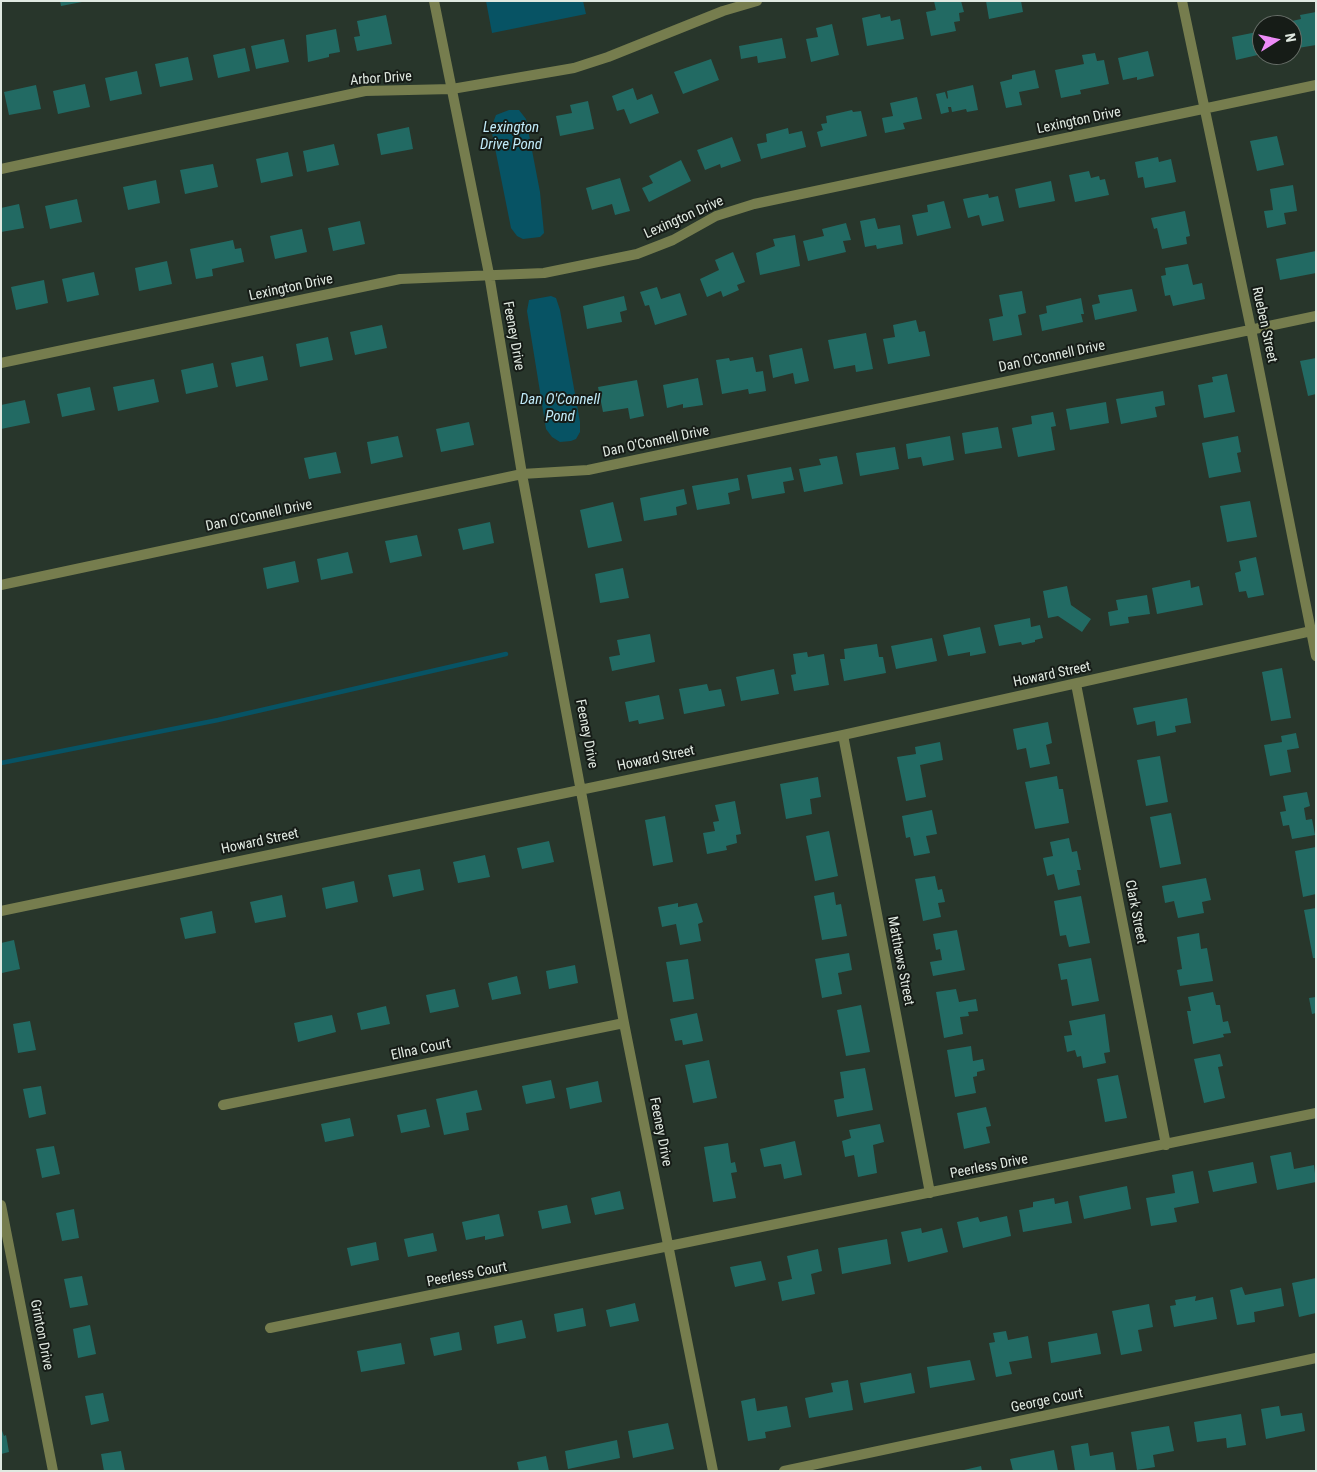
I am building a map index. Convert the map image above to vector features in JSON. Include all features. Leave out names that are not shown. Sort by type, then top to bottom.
[{"type":"street","name":"Feeney Drive","points":[[434,1],[489,274],[522,474],[582,788],[624,1022],[713,1471]]},
{"type":"street","name":"Arbor Drive","points":[[1,168],[365,91],[452,90],[574,68],[608,57],[723,11],[756,1]]},
{"type":"street","name":"Rueben Street","points":[[1182,1],[1313,630],[1316,656]]},
{"type":"street","name":"Lexington Drive","points":[[1,363],[400,280],[489,274],[544,273],[637,254],[674,240],[716,216],[754,204],[1316,85]]},
{"type":"street","name":"Dan O'Connell Drive","points":[[1,584],[522,474],[588,470],[1316,316]]},
{"type":"street","name":"Howard Street","points":[[1,910],[843,735],[1313,630]]},
{"type":"street","name":"Clark Street","points":[[1076,684],[1166,1145]]},
{"type":"street","name":"Matthews Street","points":[[843,735],[930,1193]]},
{"type":"street","name":"Ellna Court","points":[[223,1105],[624,1022]]},
{"type":"street","name":"Peerless Drive","points":[[668,1248],[1316,1113]]},
{"type":"street","name":"Grinton Drive","points":[[1,1205],[53,1471]]},
{"type":"street","name":"Peerless Court","points":[[270,1328],[668,1248]]},
{"type":"street","name":"George Court","points":[[784,1471],[1316,1358]]},
{"type":"water","points":[[486,1],[583,1],[586,14],[492,33]]},
{"type":"water","name":"Lexington Drive Pond","points":[[509,110],[519,110],[526,119],[540,192],[544,233],[540,237],[523,239],[517,236],[511,228],[491,128],[496,115]]},
{"type":"water","name":"Dan O'Connell Pond","points":[[551,296],[556,298],[560,310],[580,422],[580,432],[576,439],[571,441],[560,442],[552,437],[546,429],[527,311],[529,300]]},
{"type":"building","points":[[60,1],[82,1],[82,2],[61,6]]},
{"type":"building","points":[[934,1],[961,1],[964,12],[959,13],[960,21],[954,22],[956,31],[931,36],[926,12],[936,10]]},
{"type":"building","points":[[986,1],[1021,1],[1023,12],[989,19]]},
{"type":"building","points":[[1316,12],[1316,45],[1302,47],[1302,15],[1300,15]]},
{"type":"building","points":[[880,14],[881,18],[890,16],[891,21],[900,19],[904,39],[867,46],[862,18]]},
{"type":"building","points":[[386,15],[392,44],[357,51],[354,37],[360,36],[357,21]]},
{"type":"building","points":[[832,24],[839,55],[811,62],[806,39],[818,37],[816,28]]},
{"type":"building","points":[[336,29],[340,52],[308,62],[306,35]]},
{"type":"building","points":[[1252,33],[1252,56],[1236,60],[1232,37]]},
{"type":"building","points":[[782,38],[786,58],[758,63],[757,56],[741,59],[739,46]]},
{"type":"building","points":[[284,39],[289,62],[256,69],[251,46]]},
{"type":"building","points":[[245,48],[250,71],[218,78],[213,55]]},
{"type":"building","points":[[1148,51],[1154,76],[1137,80],[1137,77],[1123,80],[1118,58]]},
{"type":"building","points":[[1095,53],[1097,61],[1104,60],[1109,84],[1080,90],[1081,94],[1061,98],[1055,70],[1084,64],[1082,55]]},
{"type":"building","points":[[188,57],[193,80],[160,87],[155,64]]},
{"type":"building","points":[[711,59],[719,80],[683,94],[674,72]]},
{"type":"building","points":[[1035,70],[1039,88],[1019,92],[1022,105],[1006,108],[1000,82],[1012,79],[1012,75]]},
{"type":"building","points":[[137,71],[142,94],[110,101],[105,78]]},
{"type":"building","points":[[85,84],[90,107],[58,114],[53,91]]},
{"type":"building","points":[[36,85],[41,109],[9,115],[4,92]]},
{"type":"building","points":[[973,85],[978,110],[967,112],[966,109],[952,112],[951,107],[948,107],[949,112],[941,114],[936,94],[945,92],[947,99],[947,91]]},
{"type":"building","points":[[633,88],[637,100],[652,94],[659,113],[630,124],[624,109],[617,111],[612,96]]},
{"type":"building","points":[[917,97],[922,119],[903,123],[905,129],[885,133],[882,118],[893,116],[890,103]]},
{"type":"building","points":[[588,101],[594,129],[560,136],[556,116],[572,113],[570,105]]},
{"type":"building","points":[[852,110],[853,112],[861,111],[867,136],[821,147],[817,132],[823,130],[821,124],[827,123],[826,116]]},
{"type":"building","points":[[409,127],[413,149],[381,155],[377,134]]},
{"type":"building","points":[[788,128],[789,134],[802,131],[806,147],[761,159],[757,144],[767,142],[766,134]]},
{"type":"building","points":[[1277,136],[1284,165],[1257,171],[1250,141]]},
{"type":"building","points":[[732,137],[741,161],[721,168],[720,164],[705,170],[697,150]]},
{"type":"building","points":[[334,144],[339,165],[307,172],[303,151]]},
{"type":"building","points":[[288,152],[293,176],[261,183],[256,159]]},
{"type":"building","points":[[1158,157],[1159,162],[1171,159],[1176,182],[1145,188],[1143,177],[1138,178],[1135,162]]},
{"type":"building","points":[[681,160],[691,181],[649,202],[642,188],[653,183],[649,176]]},
{"type":"building","points":[[213,164],[218,187],[185,194],[180,170]]},
{"type":"building","points":[[1089,171],[1091,178],[1099,176],[1100,180],[1105,179],[1109,195],[1075,202],[1069,175]]},
{"type":"building","points":[[620,178],[630,211],[615,215],[612,204],[592,210],[586,188]]},
{"type":"building","points":[[156,180],[160,203],[128,210],[123,187]]},
{"type":"building","points":[[1051,181],[1055,201],[1019,208],[1015,189]]},
{"type":"building","points":[[1293,185],[1297,211],[1284,213],[1286,224],[1267,228],[1264,211],[1273,210],[1270,189]]},
{"type":"building","points":[[988,194],[989,198],[998,196],[1004,221],[982,226],[979,215],[968,218],[963,199]]},
{"type":"building","points":[[77,199],[82,222],[50,229],[45,206]]},
{"type":"building","points":[[944,201],[951,228],[917,236],[912,215],[928,212],[927,205]]},
{"type":"building","points":[[19,204],[24,228],[1,232],[1,208]]},
{"type":"building","points":[[1185,211],[1190,236],[1186,237],[1187,244],[1162,249],[1157,228],[1154,229],[1151,218]]},
{"type":"building","points":[[875,218],[878,229],[900,225],[903,244],[877,249],[876,245],[865,247],[860,221]]},
{"type":"building","points":[[360,221],[365,244],[333,251],[328,228]]},
{"type":"building","points":[[846,223],[851,240],[843,241],[846,252],[808,261],[803,241],[824,236],[822,229]]},
{"type":"building","points":[[302,229],[307,252],[275,259],[270,236]]},
{"type":"building","points":[[795,235],[800,266],[760,275],[756,253],[775,246],[773,239]]},
{"type":"building","points":[[233,240],[235,249],[241,248],[244,262],[212,269],[213,276],[196,279],[190,249]]},
{"type":"building","points":[[1316,251],[1316,273],[1280,280],[1276,259]]},
{"type":"building","points":[[733,252],[745,282],[737,285],[739,290],[723,297],[721,291],[707,297],[700,279],[719,270],[715,260]]},
{"type":"building","points":[[167,261],[172,284],[139,291],[135,268]]},
{"type":"building","points":[[1188,264],[1193,285],[1202,283],[1205,299],[1173,306],[1170,295],[1165,296],[1161,276],[1166,275],[1165,268]]},
{"type":"building","points":[[94,272],[99,295],[67,302],[62,279]]},
{"type":"building","points":[[44,280],[48,303],[16,310],[11,287]]},
{"type":"building","points":[[657,287],[661,299],[680,293],[687,315],[655,325],[649,305],[645,306],[640,292]]},
{"type":"building","points":[[1132,289],[1137,311],[1095,320],[1092,305],[1100,303],[1098,295]]},
{"type":"building","points":[[1022,291],[1026,313],[1018,315],[1022,335],[993,341],[989,319],[1003,316],[999,295]]},
{"type":"building","points":[[624,296],[627,310],[620,312],[622,322],[587,329],[583,306]]},
{"type":"building","points":[[1081,298],[1084,314],[1081,314],[1083,322],[1042,331],[1039,315],[1047,313],[1046,306]]},
{"type":"building","points":[[916,320],[919,332],[925,331],[930,356],[888,364],[883,339],[895,337],[893,325]]},
{"type":"building","points":[[382,325],[387,348],[355,355],[350,332]]},
{"type":"building","points":[[866,333],[873,369],[856,372],[855,365],[834,369],[828,340]]},
{"type":"building","points":[[328,337],[333,360],[300,367],[296,344]]},
{"type":"building","points":[[802,348],[809,381],[795,384],[793,373],[773,378],[769,355]]},
{"type":"building","points":[[263,356],[268,380],[236,387],[231,363]]},
{"type":"building","points":[[753,357],[756,372],[763,371],[766,391],[749,394],[748,389],[722,394],[716,360],[729,358],[730,361]]},
{"type":"building","points":[[1316,358],[1316,394],[1308,396],[1300,361]]},
{"type":"building","points":[[213,363],[218,387],[186,394],[181,370]]},
{"type":"building","points":[[1227,374],[1235,412],[1204,418],[1198,385],[1213,382],[1212,377]]},
{"type":"building","points":[[698,378],[703,405],[683,408],[683,404],[667,408],[663,385]]},
{"type":"building","points":[[154,379],[159,402],[118,411],[113,387]]},
{"type":"building","points":[[637,380],[644,416],[630,419],[628,408],[603,412],[598,387]]},
{"type":"building","points":[[90,387],[95,410],[62,417],[57,394]]},
{"type":"building","points":[[1163,391],[1165,405],[1155,407],[1157,417],[1121,424],[1116,399]]},
{"type":"building","points":[[25,400],[30,423],[1,429],[1,405]]},
{"type":"building","points":[[1106,402],[1109,423],[1070,430],[1066,409]]},
{"type":"building","points":[[1053,412],[1056,426],[1051,427],[1055,450],[1018,457],[1012,428],[1032,424],[1031,416]]},
{"type":"building","points":[[469,422],[474,445],[441,452],[436,429]]},
{"type":"building","points":[[998,427],[1002,448],[965,454],[962,433]]},
{"type":"building","points":[[398,436],[403,457],[371,464],[367,442]]},
{"type":"building","points":[[950,436],[954,460],[923,466],[921,457],[908,459],[906,444]]},
{"type":"building","points":[[1238,436],[1241,452],[1237,453],[1241,472],[1209,478],[1202,443]]},
{"type":"building","points":[[895,447],[899,469],[860,476],[856,453]]},
{"type":"building","points":[[336,452],[341,473],[309,479],[304,458]]},
{"type":"building","points":[[837,456],[843,484],[804,492],[799,469],[821,465],[819,459]]},
{"type":"building","points":[[791,467],[794,480],[783,482],[785,493],[752,499],[747,475]]},
{"type":"building","points":[[738,478],[740,490],[728,493],[730,504],[697,510],[692,486]]},
{"type":"building","points":[[684,489],[687,504],[676,507],[677,515],[644,521],[640,498]]},
{"type":"building","points":[[1250,501],[1257,537],[1227,542],[1220,506]]},
{"type":"building","points":[[613,502],[622,541],[588,548],[580,510]]},
{"type":"building","points":[[490,522],[494,543],[463,550],[458,529]]},
{"type":"building","points":[[417,535],[422,556],[390,563],[385,541]]},
{"type":"building","points":[[348,552],[353,573],[321,580],[317,559]]},
{"type":"building","points":[[1256,557],[1264,595],[1248,598],[1246,591],[1239,592],[1235,573],[1241,571],[1239,561]]},
{"type":"building","points":[[295,561],[299,582],[267,589],[263,568]]},
{"type":"building","points":[[623,568],[629,598],[600,603],[595,574]]},
{"type":"building","points":[[1190,580],[1191,588],[1199,586],[1203,605],[1157,614],[1152,588]]},
{"type":"building","points":[[1067,586],[1071,605],[1091,619],[1082,632],[1058,616],[1048,618],[1043,591]]},
{"type":"building","points":[[1147,595],[1150,614],[1128,617],[1129,623],[1110,626],[1108,612],[1118,610],[1116,600]]},
{"type":"building","points":[[1030,618],[1031,627],[1040,625],[1043,638],[1022,645],[1021,642],[999,646],[994,625]]},
{"type":"building","points":[[980,627],[986,653],[970,656],[970,652],[948,656],[943,635]]},
{"type":"building","points":[[650,634],[655,662],[612,671],[609,657],[620,655],[617,640]]},
{"type":"building","points":[[932,638],[937,661],[896,669],[891,646]]},
{"type":"building","points":[[877,644],[879,657],[883,657],[886,673],[844,681],[840,659],[845,659],[844,649]]},
{"type":"building","points":[[807,652],[808,657],[824,654],[829,685],[794,691],[791,675],[796,674],[793,654]]},
{"type":"building","points":[[1282,668],[1291,718],[1271,721],[1262,672]]},
{"type":"building","points":[[774,669],[779,694],[741,701],[736,677]]},
{"type":"building","points":[[707,684],[709,691],[721,689],[725,706],[684,714],[679,689]]},
{"type":"building","points":[[659,695],[664,719],[639,724],[638,720],[629,722],[625,702]]},
{"type":"building","points":[[1187,698],[1191,723],[1175,726],[1176,732],[1157,736],[1155,721],[1137,725],[1133,708]]},
{"type":"building","points":[[1048,722],[1052,743],[1046,745],[1050,764],[1030,768],[1026,748],[1017,750],[1013,729]]},
{"type":"building","points":[[1296,733],[1299,748],[1287,750],[1291,772],[1270,776],[1264,745],[1282,742],[1281,736]]},
{"type":"building","points":[[940,742],[943,760],[920,765],[926,797],[906,801],[897,757],[916,754],[915,747]]},
{"type":"building","points":[[1160,756],[1168,802],[1146,806],[1137,760]]},
{"type":"building","points":[[1057,776],[1059,789],[1063,789],[1069,823],[1035,829],[1025,782]]},
{"type":"building","points":[[818,777],[821,797],[810,799],[812,814],[786,819],[780,784]]},
{"type":"building","points":[[1307,792],[1310,806],[1304,808],[1306,820],[1312,819],[1315,835],[1292,839],[1289,825],[1283,826],[1280,812],[1286,811],[1283,796]]},
{"type":"building","points":[[735,801],[741,834],[736,835],[737,843],[726,846],[727,850],[707,854],[703,833],[715,831],[713,822],[719,821],[715,805]]},
{"type":"building","points":[[932,810],[937,834],[926,836],[930,853],[914,856],[910,837],[906,838],[902,816]]},
{"type":"building","points":[[1171,813],[1181,864],[1160,868],[1150,817]]},
{"type":"building","points":[[665,816],[673,862],[653,866],[645,820]]},
{"type":"building","points":[[829,831],[838,876],[815,881],[806,836]]},
{"type":"building","points":[[1069,838],[1072,852],[1077,851],[1081,870],[1077,870],[1080,885],[1058,890],[1054,874],[1047,876],[1043,858],[1053,856],[1050,842]]},
{"type":"building","points":[[549,841],[554,862],[522,869],[517,848]]},
{"type":"building","points":[[1316,847],[1316,894],[1303,897],[1295,851]]},
{"type":"building","points":[[485,855],[490,877],[458,883],[453,862]]},
{"type":"building","points":[[420,869],[424,890],[393,897],[388,875]]},
{"type":"building","points":[[935,876],[938,890],[942,889],[945,902],[938,903],[941,917],[923,921],[915,879]]},
{"type":"building","points":[[1206,878],[1211,900],[1202,902],[1204,913],[1178,918],[1174,901],[1165,903],[1162,886]]},
{"type":"building","points":[[354,881],[358,902],[326,909],[322,888]]},
{"type":"building","points":[[834,892],[836,905],[841,904],[847,936],[822,940],[814,896]]},
{"type":"building","points":[[282,895],[286,917],[255,923],[250,902]]},
{"type":"building","points":[[1081,896],[1090,943],[1069,947],[1066,935],[1060,936],[1054,901]]},
{"type":"building","points":[[678,903],[678,907],[697,903],[703,922],[698,924],[701,941],[680,945],[676,924],[662,927],[658,907]]},
{"type":"building","points":[[1316,908],[1316,958],[1313,958],[1304,910]]},
{"type":"building","points":[[212,911],[216,933],[185,939],[180,918]]},
{"type":"building","points":[[957,930],[965,970],[933,976],[930,962],[942,960],[940,949],[936,950],[933,934]]},
{"type":"building","points":[[1199,933],[1201,949],[1207,948],[1213,981],[1180,986],[1177,970],[1182,969],[1177,937]]},
{"type":"building","points":[[14,940],[20,969],[2,973],[1,943]]},
{"type":"building","points":[[849,953],[852,970],[838,973],[842,994],[822,998],[815,959]]},
{"type":"building","points":[[1091,958],[1099,1001],[1072,1006],[1067,979],[1061,980],[1058,964]]},
{"type":"building","points":[[688,959],[694,999],[673,1002],[666,962]]},
{"type":"building","points":[[575,965],[578,983],[549,989],[546,971]]},
{"type":"building","points":[[517,976],[521,994],[492,1000],[488,983]]},
{"type":"building","points":[[455,989],[459,1007],[430,1013],[426,995]]},
{"type":"building","points":[[956,989],[959,1002],[976,999],[978,1011],[968,1012],[969,1016],[960,1017],[963,1034],[944,1038],[936,992]]},
{"type":"building","points":[[1213,992],[1216,1005],[1220,1005],[1223,1022],[1228,1021],[1231,1033],[1223,1034],[1224,1037],[1193,1044],[1187,1011],[1191,1011],[1188,997]]},
{"type":"building","points":[[1316,997],[1316,1013],[1312,1014],[1309,998]]},
{"type":"building","points":[[861,1005],[870,1052],[846,1056],[837,1010]]},
{"type":"building","points":[[386,1006],[390,1024],[361,1030],[357,1013]]},
{"type":"building","points":[[697,1013],[703,1041],[683,1045],[682,1040],[675,1041],[670,1019]]},
{"type":"building","points":[[1105,1014],[1110,1052],[1104,1053],[1106,1063],[1083,1068],[1081,1056],[1077,1057],[1075,1050],[1067,1052],[1064,1036],[1072,1035],[1069,1021]]},
{"type":"building","points":[[332,1015],[336,1032],[298,1042],[294,1023]]},
{"type":"building","points":[[30,1021],[36,1050],[18,1053],[13,1024]]},
{"type":"building","points":[[971,1046],[973,1061],[983,1059],[985,1070],[977,1072],[977,1076],[973,1077],[976,1093],[955,1097],[947,1050]]},
{"type":"building","points":[[1220,1054],[1223,1066],[1218,1067],[1225,1098],[1204,1103],[1194,1059]]},
{"type":"building","points":[[709,1060],[717,1098],[693,1103],[685,1065]]},
{"type":"building","points":[[865,1068],[873,1110],[837,1117],[834,1100],[844,1098],[840,1072]]},
{"type":"building","points":[[1118,1075],[1127,1118],[1105,1122],[1097,1079]]},
{"type":"building","points":[[551,1080],[555,1098],[526,1104],[522,1086]]},
{"type":"building","points":[[598,1081],[602,1102],[570,1109],[566,1088]]},
{"type":"building","points":[[41,1086],[46,1114],[29,1118],[23,1089]]},
{"type":"building","points":[[477,1090],[482,1110],[466,1113],[469,1130],[444,1135],[436,1099]]},
{"type":"building","points":[[986,1107],[991,1126],[986,1127],[990,1143],[964,1149],[957,1113]]},
{"type":"building","points":[[426,1109],[430,1127],[401,1133],[397,1115]]},
{"type":"building","points":[[350,1118],[354,1136],[325,1142],[321,1124]]},
{"type":"building","points":[[880,1124],[884,1142],[873,1145],[877,1173],[858,1177],[854,1155],[845,1157],[842,1141],[851,1138],[849,1130]]},
{"type":"building","points":[[795,1141],[802,1175],[784,1179],[781,1164],[764,1167],[760,1149]]},
{"type":"building","points":[[728,1143],[731,1163],[735,1162],[737,1172],[731,1173],[736,1198],[713,1202],[704,1147]]},
{"type":"building","points":[[54,1146],[60,1174],[42,1178],[36,1149]]},
{"type":"building","points":[[1291,1152],[1294,1169],[1314,1165],[1316,1182],[1277,1190],[1270,1156]]},
{"type":"building","points":[[1253,1162],[1257,1183],[1213,1192],[1208,1171]]},
{"type":"building","points":[[1193,1171],[1199,1203],[1174,1208],[1177,1222],[1151,1226],[1146,1198],[1175,1193],[1172,1175]]},
{"type":"building","points":[[1127,1186],[1131,1209],[1084,1219],[1079,1196]]},
{"type":"building","points":[[620,1191],[624,1209],[595,1215],[591,1198]]},
{"type":"building","points":[[1054,1198],[1055,1204],[1068,1201],[1072,1223],[1023,1232],[1019,1210],[1033,1207],[1033,1202]]},
{"type":"building","points":[[567,1205],[571,1223],[542,1229],[538,1211]]},
{"type":"building","points":[[74,1209],[79,1238],[62,1241],[56,1213]]},
{"type":"building","points":[[499,1214],[504,1236],[485,1240],[485,1236],[466,1240],[462,1222]]},
{"type":"building","points":[[1007,1216],[1011,1236],[963,1248],[957,1222],[978,1217],[980,1222]]},
{"type":"building","points":[[921,1228],[922,1233],[942,1228],[948,1252],[908,1262],[901,1232]]},
{"type":"building","points":[[433,1233],[437,1251],[408,1257],[404,1239]]},
{"type":"building","points":[[887,1239],[891,1264],[842,1274],[838,1248]]},
{"type":"building","points":[[376,1242],[379,1260],[351,1266],[347,1248]]},
{"type":"building","points":[[818,1249],[822,1271],[811,1274],[815,1294],[782,1301],[778,1282],[792,1279],[787,1256]]},
{"type":"building","points":[[761,1261],[766,1280],[735,1287],[730,1267]]},
{"type":"building","points":[[82,1276],[88,1305],[70,1308],[64,1279]]},
{"type":"building","points":[[1316,1278],[1316,1313],[1299,1317],[1292,1283]]},
{"type":"building","points":[[1242,1287],[1245,1295],[1281,1288],[1284,1306],[1254,1312],[1255,1322],[1237,1325],[1230,1290]]},
{"type":"building","points":[[1196,1296],[1195,1301],[1213,1297],[1217,1319],[1174,1327],[1170,1306],[1176,1305],[1175,1300]]},
{"type":"building","points":[[635,1303],[639,1321],[610,1327],[606,1310]]},
{"type":"building","points":[[1149,1304],[1153,1327],[1138,1330],[1142,1351],[1121,1355],[1112,1311]]},
{"type":"building","points":[[583,1308],[586,1326],[557,1332],[554,1314]]},
{"type":"building","points":[[522,1320],[526,1338],[497,1344],[494,1326]]},
{"type":"building","points":[[90,1325],[96,1354],[78,1358],[73,1329]]},
{"type":"building","points":[[1006,1331],[1008,1340],[1028,1336],[1032,1358],[1009,1362],[1012,1374],[996,1377],[989,1343],[995,1342],[993,1333]]},
{"type":"building","points":[[459,1332],[462,1350],[434,1356],[430,1338]]},
{"type":"building","points":[[1097,1333],[1101,1354],[1051,1363],[1048,1342]]},
{"type":"building","points":[[401,1343],[405,1364],[361,1372],[357,1351]]},
{"type":"building","points":[[970,1360],[975,1380],[930,1388],[927,1367]]},
{"type":"building","points":[[911,1373],[915,1393],[864,1403],[860,1383]]},
{"type":"building","points":[[848,1380],[853,1410],[809,1418],[805,1398],[833,1392],[831,1383]]},
{"type":"building","points":[[103,1393],[109,1421],[91,1425],[85,1396]]},
{"type":"building","points":[[755,1398],[757,1411],[787,1406],[791,1427],[765,1432],[766,1438],[748,1441],[741,1401]]},
{"type":"building","points":[[1279,1406],[1281,1416],[1302,1413],[1305,1431],[1266,1439],[1261,1409]]},
{"type":"building","points":[[1241,1414],[1246,1445],[1227,1448],[1226,1438],[1197,1442],[1194,1422]]},
{"type":"building","points":[[668,1423],[674,1449],[633,1458],[628,1431]]},
{"type":"building","points":[[1169,1426],[1174,1451],[1153,1455],[1155,1467],[1137,1470],[1131,1432]]},
{"type":"building","points":[[1,1428],[4,1436],[6,1435],[9,1452],[1,1454]]},
{"type":"building","points":[[617,1440],[620,1458],[568,1469],[565,1451]]},
{"type":"building","points":[[1088,1443],[1090,1456],[1113,1452],[1116,1471],[1075,1471],[1071,1446]]},
{"type":"building","points":[[1054,1450],[1058,1471],[1013,1471],[1010,1459]]},
{"type":"building","points":[[121,1451],[125,1471],[104,1471],[101,1454]]},
{"type":"building","points":[[546,1456],[549,1471],[519,1471],[517,1462]]},
{"type":"building","points":[[981,1466],[982,1471],[964,1471],[964,1470]]},
{"type":"waterway","points":[[1,763],[218,720],[506,654]]}]
